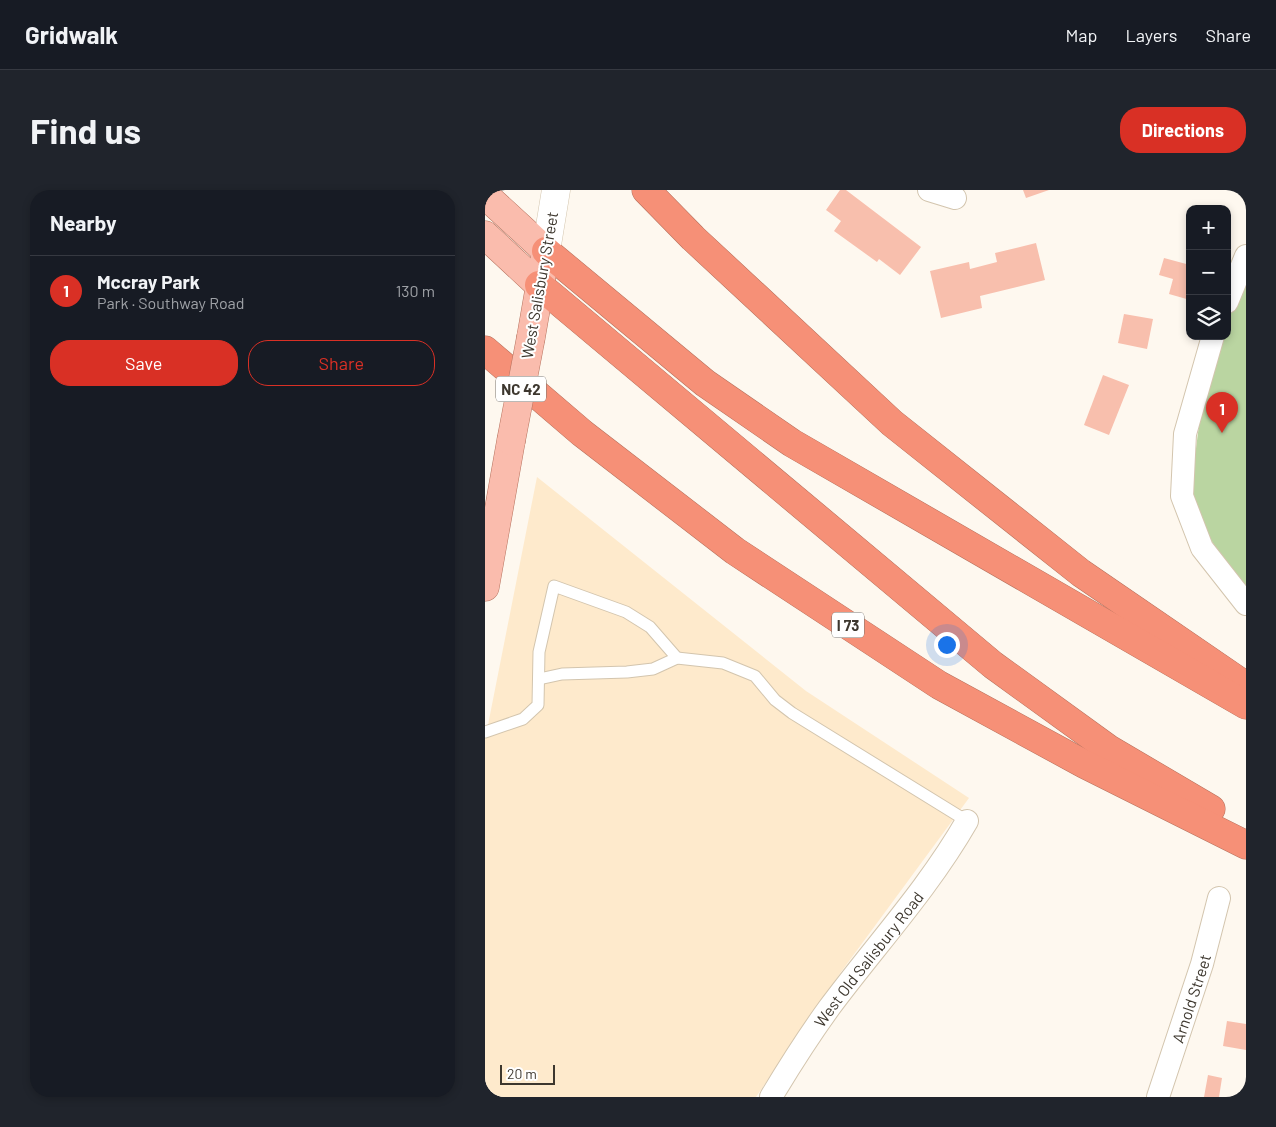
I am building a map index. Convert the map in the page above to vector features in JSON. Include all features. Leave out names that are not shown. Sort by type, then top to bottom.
[{"type":"highway","points":[[645,190],[693,238],[892,423],[1081,573],[1246,686]]},
{"type":"highway","points":[[546,251],[705,383],[792,443],[1246,705]]},
{"type":"highway","points":[[539,286],[993,666],[1109,749],[1246,828]]},
{"type":"highway","name":"I 73","points":[[485,350],[582,433],[735,551],[939,685],[1084,764],[1246,845]]},
{"type":"main road","name":"West Salisbury Street","points":[[485,587],[556,190]]},
{"type":"main road","points":[[485,195],[546,251]]},
{"type":"main road","points":[[485,235],[539,286]]},
{"type":"street","points":[[929,190],[955,198]]},
{"type":"street","points":[[1230,295],[1246,256]]},
{"type":"street","points":[[1212,340],[1185,434],[1182,496],[1202,548],[1246,604]]},
{"type":"street","name":"West Old Salisbury Road","points":[[771,1097],[829,1008],[925,885],[967,821]]},
{"type":"street","name":"Arnold Street","points":[[1158,1097],[1202,964],[1219,898]]},
{"type":"lane","points":[[485,732],[523,719],[538,704],[539,652],[554,586],[626,612],[650,627],[677,658]]},
{"type":"lane","points":[[539,679],[562,674],[591,674],[653,669],[677,658],[723,663],[755,676],[775,700],[792,713],[967,821]]},
{"type":"shaded area","points":[[537,477],[806,691],[969,798],[841,972],[756,1097],[485,1097],[485,740]]},
{"type":"green space","points":[[1246,268],[1246,590],[1234,579],[1189,502],[1207,364],[1217,340],[1231,340],[1231,305]]},
{"type":"building","points":[[840,190],[846,190],[921,247],[900,275],[879,259],[877,262],[834,231],[841,221],[826,210]]},
{"type":"building","points":[[1023,190],[1049,190],[1026,198]]},
{"type":"building","points":[[1036,243],[1045,280],[980,296],[982,308],[941,318],[930,271],[969,262],[970,269],[997,262],[995,253]]},
{"type":"building","points":[[1164,258],[1186,264],[1186,299],[1169,294],[1173,279],[1159,275]]},
{"type":"building","points":[[1124,314],[1153,319],[1147,349],[1118,343]]},
{"type":"building","points":[[1103,375],[1129,385],[1109,435],[1084,425]]},
{"type":"building","points":[[1227,1021],[1246,1024],[1246,1050],[1223,1046]]},
{"type":"building","points":[[1208,1075],[1222,1078],[1219,1097],[1204,1097]]},
{"type":"place","name":"Mccray Park","points":[[1222,433]]}]
